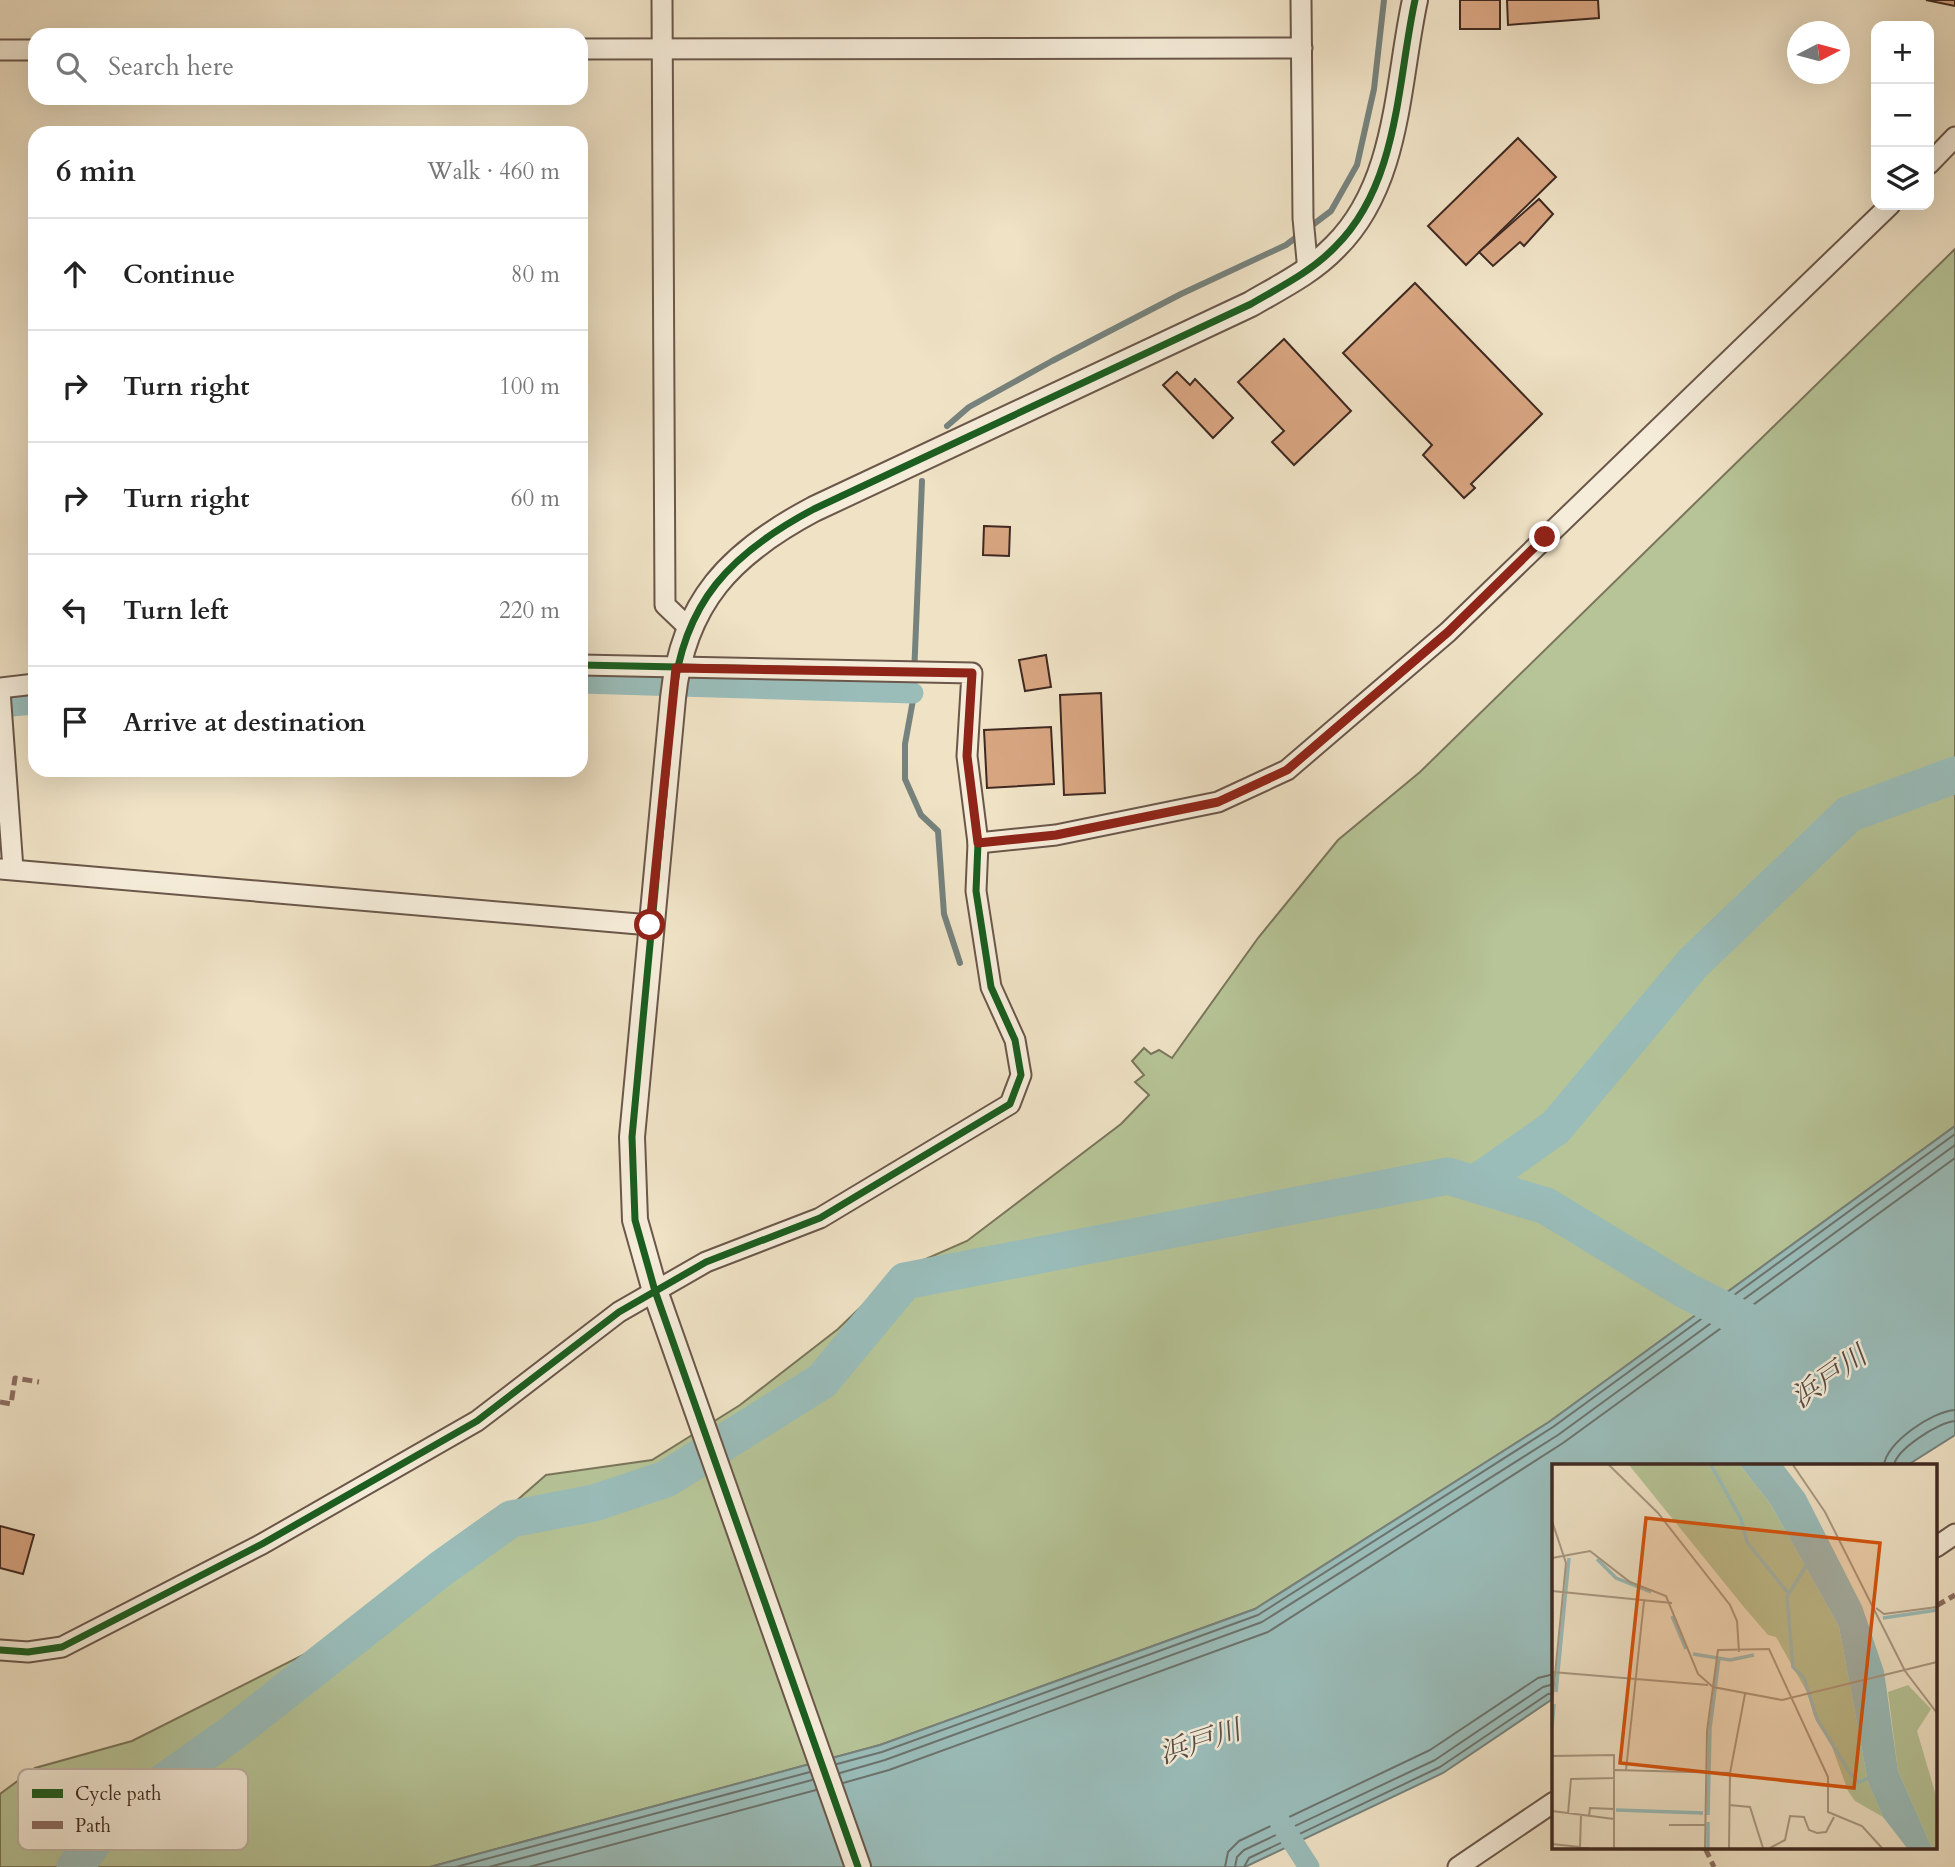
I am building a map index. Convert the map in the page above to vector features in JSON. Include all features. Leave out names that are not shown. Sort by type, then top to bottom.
[{"type":"street","points":[[662,0],[665,605],[689,628]]},
{"type":"street","points":[[1301,0],[1303,218],[1308,271]]},
{"type":"street","points":[[858,1867],[655,1291],[635,1220],[632,1138],[676,668],[700,605],[747,550],[789,522],[1251,304],[1308,271],[1347,234],[1381,175],[1390,140],[1415,0]]},
{"type":"street","points":[[588,49],[1302,48]]},
{"type":"street","points":[[0,50],[28,50]]},
{"type":"street","points":[[1934,159],[1955,136]]},
{"type":"street","points":[[978,843],[1056,835],[1218,802],[1287,770],[1448,632],[1885,210]]},
{"type":"street","points":[[0,1650],[28,1652],[62,1647],[262,1544],[477,1421],[619,1312],[706,1262],[820,1218],[1010,1104],[1021,1075],[1015,1040],[991,987],[976,891],[978,843],[967,756],[972,673],[588,665]]},
{"type":"street","points":[[28,685],[0,689],[7,869],[650,925]]},
{"type":"street","points":[[1938,1546],[1955,1534]]},
{"type":"street","points":[[1458,1867],[1552,1803]]},
{"type":"green space","points":[[1955,249],[1955,1126],[1549,1422],[1255,1609],[880,1745],[430,1867],[0,1867],[0,1794],[18,1781],[18,1850],[248,1850],[248,1769],[34,1769],[132,1741],[325,1644],[492,1522],[546,1475],[652,1460],[740,1405],[838,1329],[898,1271],[967,1241],[1121,1124],[1149,1095],[1135,1082],[1144,1075],[1132,1061],[1144,1048],[1151,1054],[1159,1050],[1172,1058],[1258,938],[1338,840],[1420,772]]},
{"type":"water","name":"浜戸川","points":[[1955,1126],[1955,1435],[1909,1464],[1552,1464],[1552,1699],[1443,1773],[1245,1867],[430,1867],[880,1745],[1255,1609],[1549,1422]]},
{"type":"building","points":[[1460,0],[1500,0],[1500,29],[1460,29]]},
{"type":"building","points":[[1507,0],[1598,0],[1599,18],[1508,25]]},
{"type":"building","points":[[1926,0],[1955,0],[1955,6]]},
{"type":"building","points":[[1518,138],[1556,177],[1466,265],[1428,226]]},
{"type":"building","points":[[1539,199],[1553,214],[1524,246],[1520,242],[1493,266],[1479,252]]},
{"type":"building","points":[[1415,283],[1542,414],[1471,484],[1475,488],[1464,498],[1423,455],[1432,445],[1343,353]]},
{"type":"building","points":[[1284,339],[1351,411],[1294,465],[1272,442],[1284,431],[1238,382]]},
{"type":"building","points":[[1177,372],[1190,385],[1195,379],[1233,418],[1213,438],[1163,385]]},
{"type":"building","points":[[984,526],[1010,527],[1009,556],[983,555]]},
{"type":"building","points":[[1046,655],[1051,687],[1025,691],[1019,660]]},
{"type":"building","points":[[1101,693],[1105,793],[1064,795],[1060,695]]},
{"type":"building","points":[[1051,727],[1054,784],[987,788],[984,730]]},
{"type":"building","points":[[0,1526],[34,1535],[23,1574],[0,1568]]},
{"type":"waterway","points":[[947,426],[969,407],[1052,361],[1181,294],[1286,245],[1331,211],[1357,165],[1374,89],[1384,0]]},
{"type":"waterway","points":[[922,481],[913,700],[905,744],[905,779],[921,815],[938,831],[944,914],[960,963]]},
{"type":"waterway","points":[[588,683],[913,693]]},
{"type":"waterway","points":[[0,707],[28,705]]},
{"type":"waterway","points":[[1475,1184],[1556,1127],[1693,963],[1849,814],[1955,775]]},
{"type":"waterway","points":[[182,1769],[231,1734],[442,1568],[511,1519],[594,1503],[666,1479],[822,1381],[905,1281],[1448,1176],[1546,1206],[1683,1289],[1754,1325]]},
{"type":"waterway","points":[[1280,1822],[1309,1867]]},
{"type":"waterway","points":[[75,1867],[88,1850]]},
{"type":"marked path","points":[[0,1402],[11,1404],[15,1378],[39,1382]]},
{"type":"marked path","points":[[1938,1605],[1955,1595]]},
{"type":"marked path","points":[[1706,1850],[1714,1867]]},
{"type":"cycle path","points":[[858,1867],[655,1291],[635,1220],[632,1137],[673,698],[679,664],[688,634],[700,608],[716,584],[758,544],[785,526],[814,509],[1251,304],[1326,256],[1356,222],[1372,194],[1384,163],[1399,98],[1415,0]]},
{"type":"cycle path","points":[[0,1650],[28,1652],[62,1647],[262,1544],[477,1421],[619,1312],[706,1262],[820,1218],[1010,1104],[1021,1075],[1015,1040],[991,987],[976,891],[978,843],[967,756],[972,673],[588,665]]},
{"type":"route","points":[[650,925],[676,668],[972,673],[967,756],[978,843],[1056,835],[1218,802],[1287,770],[1337,730],[1448,632],[1545,537]]}]
